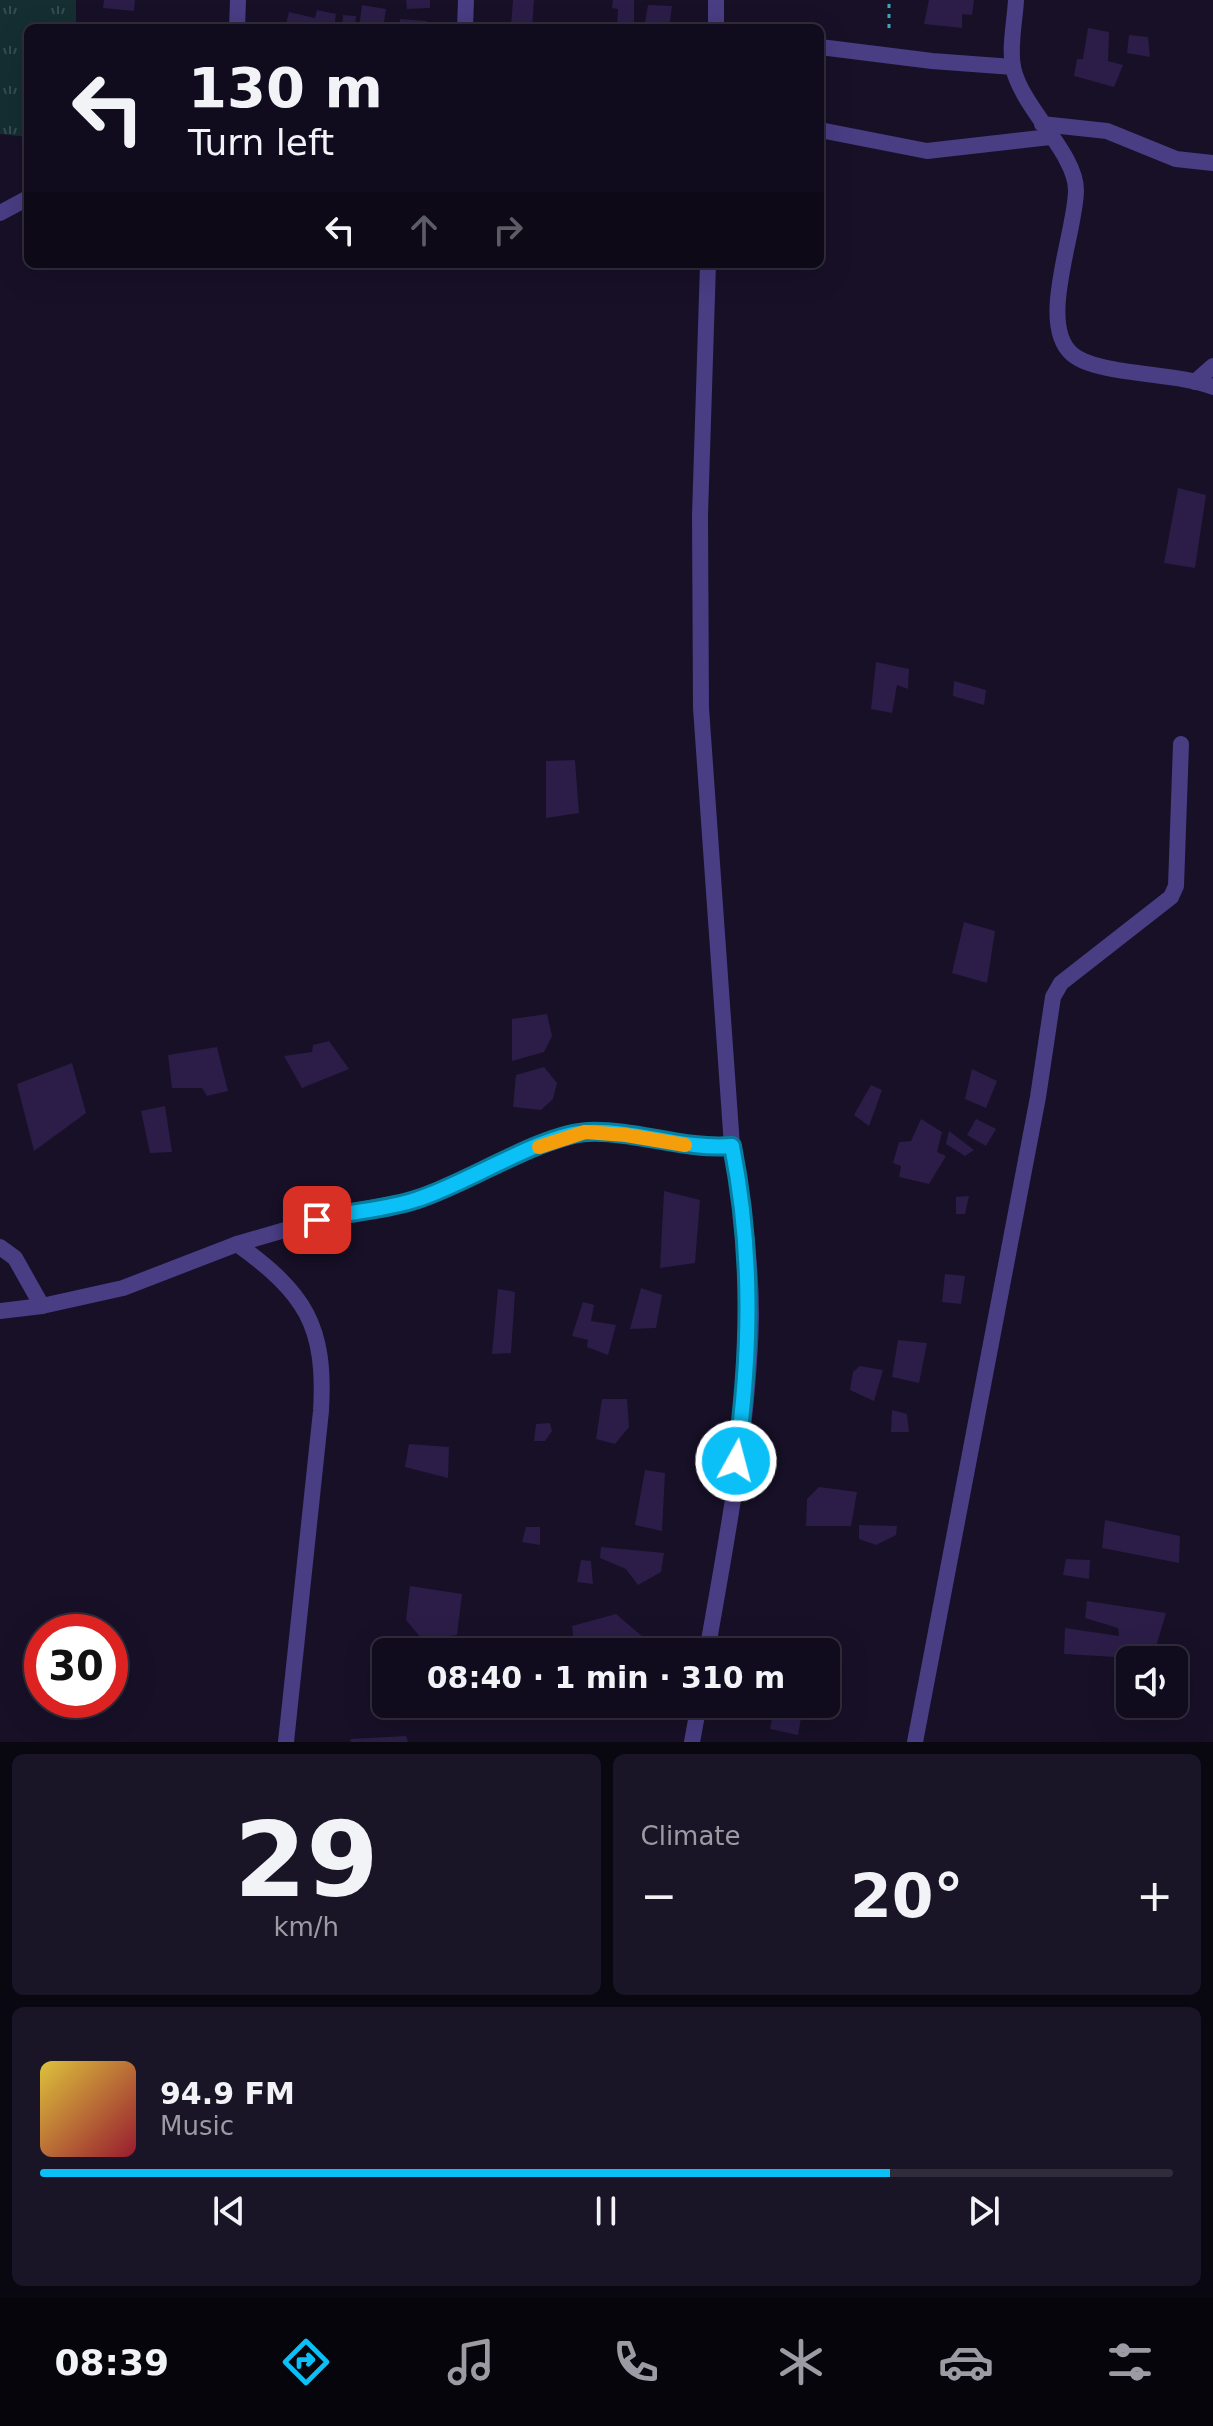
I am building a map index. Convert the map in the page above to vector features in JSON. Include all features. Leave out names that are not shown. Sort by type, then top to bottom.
[{"type":"street","points":[[237,24],[238,0]]},
{"type":"street","points":[[465,24],[466,0]]},
{"type":"street","points":[[716,0],[716,24]]},
{"type":"street","points":[[1016,0],[1013,67],[1046,130],[1071,167],[1076,187],[1057,299],[1057,324],[1061,340],[1073,355],[1093,364],[1213,387]]},
{"type":"street","points":[[824,48],[1013,67]]},
{"type":"street","points":[[824,131],[927,151],[1046,130],[1107,131],[1176,159],[1213,163]]},
{"type":"street","points":[[0,213],[24,200]]},
{"type":"street","points":[[708,268],[700,515],[701,708],[732,1146],[745,1209],[751,1315],[741,1430],[709,1638]]},
{"type":"street","points":[[1195,382],[1213,366]]},
{"type":"street","points":[[915,1742],[1038,1097],[1053,997],[1061,983],[1171,897],[1176,886],[1181,744]]},
{"type":"street","points":[[0,1311],[42,1306],[123,1288],[237,1244],[343,1213],[416,1200],[527,1151],[585,1132],[626,1135],[703,1148],[732,1146]]},
{"type":"street","points":[[237,1244],[290,1288],[313,1323],[322,1357],[321,1411],[286,1742]]},
{"type":"street","points":[[0,1247],[15,1258],[42,1306]]},
{"type":"street","points":[[692,1742],[696,1718]]},
{"type":"path","points":[[889,0],[889,28]]},
{"type":"green space","points":[[0,0],[76,0],[76,24],[24,24],[24,137],[0,134]]},
{"type":"building","points":[[104,0],[135,0],[134,11],[103,8]]},
{"type":"building","points":[[406,0],[430,0],[430,8],[407,9]]},
{"type":"building","points":[[513,0],[534,0],[532,24],[511,24]]},
{"type":"building","points":[[613,0],[634,0],[634,24],[617,24],[618,9],[612,8]]},
{"type":"building","points":[[929,0],[974,0],[972,15],[962,14],[962,28],[924,24]]},
{"type":"building","points":[[362,5],[386,9],[384,24],[360,24]]},
{"type":"building","points":[[648,5],[672,6],[670,24],[645,24]]},
{"type":"building","points":[[317,10],[336,14],[335,24],[286,24],[289,12],[315,18]]},
{"type":"building","points":[[343,15],[356,16],[355,24],[342,24]]},
{"type":"building","points":[[400,19],[427,21],[427,24],[400,24]]},
{"type":"building","points":[[1088,28],[1109,32],[1108,61],[1123,65],[1114,87],[1074,76],[1077,59],[1083,59]]},
{"type":"building","points":[[1129,35],[1148,37],[1150,57],[1127,53]]},
{"type":"building","points":[[1178,488],[1206,495],[1195,568],[1164,563]]},
{"type":"building","points":[[876,662],[909,669],[908,689],[897,685],[892,713],[871,709]]},
{"type":"building","points":[[954,681],[986,690],[984,705],[953,696]]},
{"type":"building","points":[[575,760],[579,813],[546,818],[546,761]]},
{"type":"building","points":[[964,922],[995,931],[987,983],[952,973]]},
{"type":"building","points":[[547,1014],[552,1036],[544,1052],[512,1061],[512,1019]]},
{"type":"building","points":[[329,1041],[349,1069],[302,1088],[284,1056],[312,1052],[313,1045]]},
{"type":"building","points":[[217,1047],[228,1091],[207,1096],[202,1088],[172,1088],[168,1055]]},
{"type":"building","points":[[72,1063],[86,1113],[34,1151],[17,1084]]},
{"type":"building","points":[[544,1067],[557,1083],[553,1099],[541,1110],[513,1107],[516,1075]]},
{"type":"building","points":[[972,1069],[997,1081],[986,1108],[965,1099]]},
{"type":"building","points":[[871,1085],[882,1090],[869,1126],[854,1115]]},
{"type":"building","points":[[165,1106],[172,1152],[150,1153],[141,1111]]},
{"type":"building","points":[[921,1119],[942,1132],[937,1152],[946,1156],[929,1184],[899,1177],[901,1166],[893,1163],[899,1142],[911,1141]]},
{"type":"building","points":[[976,1119],[996,1129],[986,1146],[967,1135]]},
{"type":"building","points":[[949,1131],[974,1150],[965,1156],[946,1144]]},
{"type":"building","points":[[664,1191],[700,1200],[695,1263],[660,1268]]},
{"type":"building","points":[[969,1196],[965,1214],[956,1214],[956,1197]]},
{"type":"building","points":[[945,1274],[965,1276],[961,1304],[942,1302]]},
{"type":"building","points":[[641,1288],[662,1295],[656,1328],[630,1329]]},
{"type":"building","points":[[498,1289],[515,1292],[511,1353],[492,1354]]},
{"type":"building","points":[[583,1302],[594,1305],[591,1321],[616,1325],[608,1355],[587,1347],[588,1340],[572,1336]]},
{"type":"building","points":[[898,1340],[927,1343],[919,1383],[892,1377]]},
{"type":"building","points":[[860,1366],[883,1370],[874,1401],[850,1390],[853,1372]]},
{"type":"building","points":[[602,1399],[627,1399],[629,1427],[615,1444],[596,1439]]},
{"type":"building","points":[[892,1410],[907,1414],[909,1432],[891,1432]]},
{"type":"building","points":[[550,1423],[552,1431],[545,1441],[534,1441],[536,1424]]},
{"type":"building","points":[[409,1444],[449,1447],[448,1478],[405,1467]]},
{"type":"building","points":[[645,1470],[665,1473],[662,1531],[635,1525]]},
{"type":"building","points":[[819,1487],[857,1492],[851,1526],[806,1526],[807,1499]]},
{"type":"building","points":[[1105,1520],[1180,1536],[1179,1563],[1102,1548]]},
{"type":"building","points":[[859,1525],[897,1526],[896,1535],[876,1545],[859,1539]]},
{"type":"building","points":[[526,1527],[540,1527],[540,1545],[522,1542]]},
{"type":"building","points":[[601,1547],[664,1553],[661,1572],[638,1585],[626,1569],[600,1558]]},
{"type":"building","points":[[1066,1559],[1090,1560],[1089,1579],[1063,1575]]},
{"type":"building","points":[[581,1560],[591,1561],[593,1584],[577,1582]]},
{"type":"building","points":[[410,1586],[462,1594],[457,1635],[421,1638],[406,1620]]},
{"type":"building","points":[[1087,1601],[1166,1613],[1156,1646],[1116,1646],[1116,1693],[1115,1657],[1064,1654],[1065,1628],[1119,1636],[1118,1628],[1085,1618]]},
{"type":"building","points":[[616,1614],[643,1637],[573,1638],[572,1626]]},
{"type":"building","points":[[772,1718],[801,1718],[798,1735],[770,1729]]},
{"type":"building","points":[[406,1736],[408,1742],[351,1742],[350,1739]]},
{"type":"slow traffic","points":[[539,1147],[585,1132],[685,1145]]},
{"type":"route","points":[[317,1220],[416,1200],[527,1151],[585,1132],[626,1135],[703,1148],[732,1146],[745,1209],[751,1315],[736,1461]]}]
